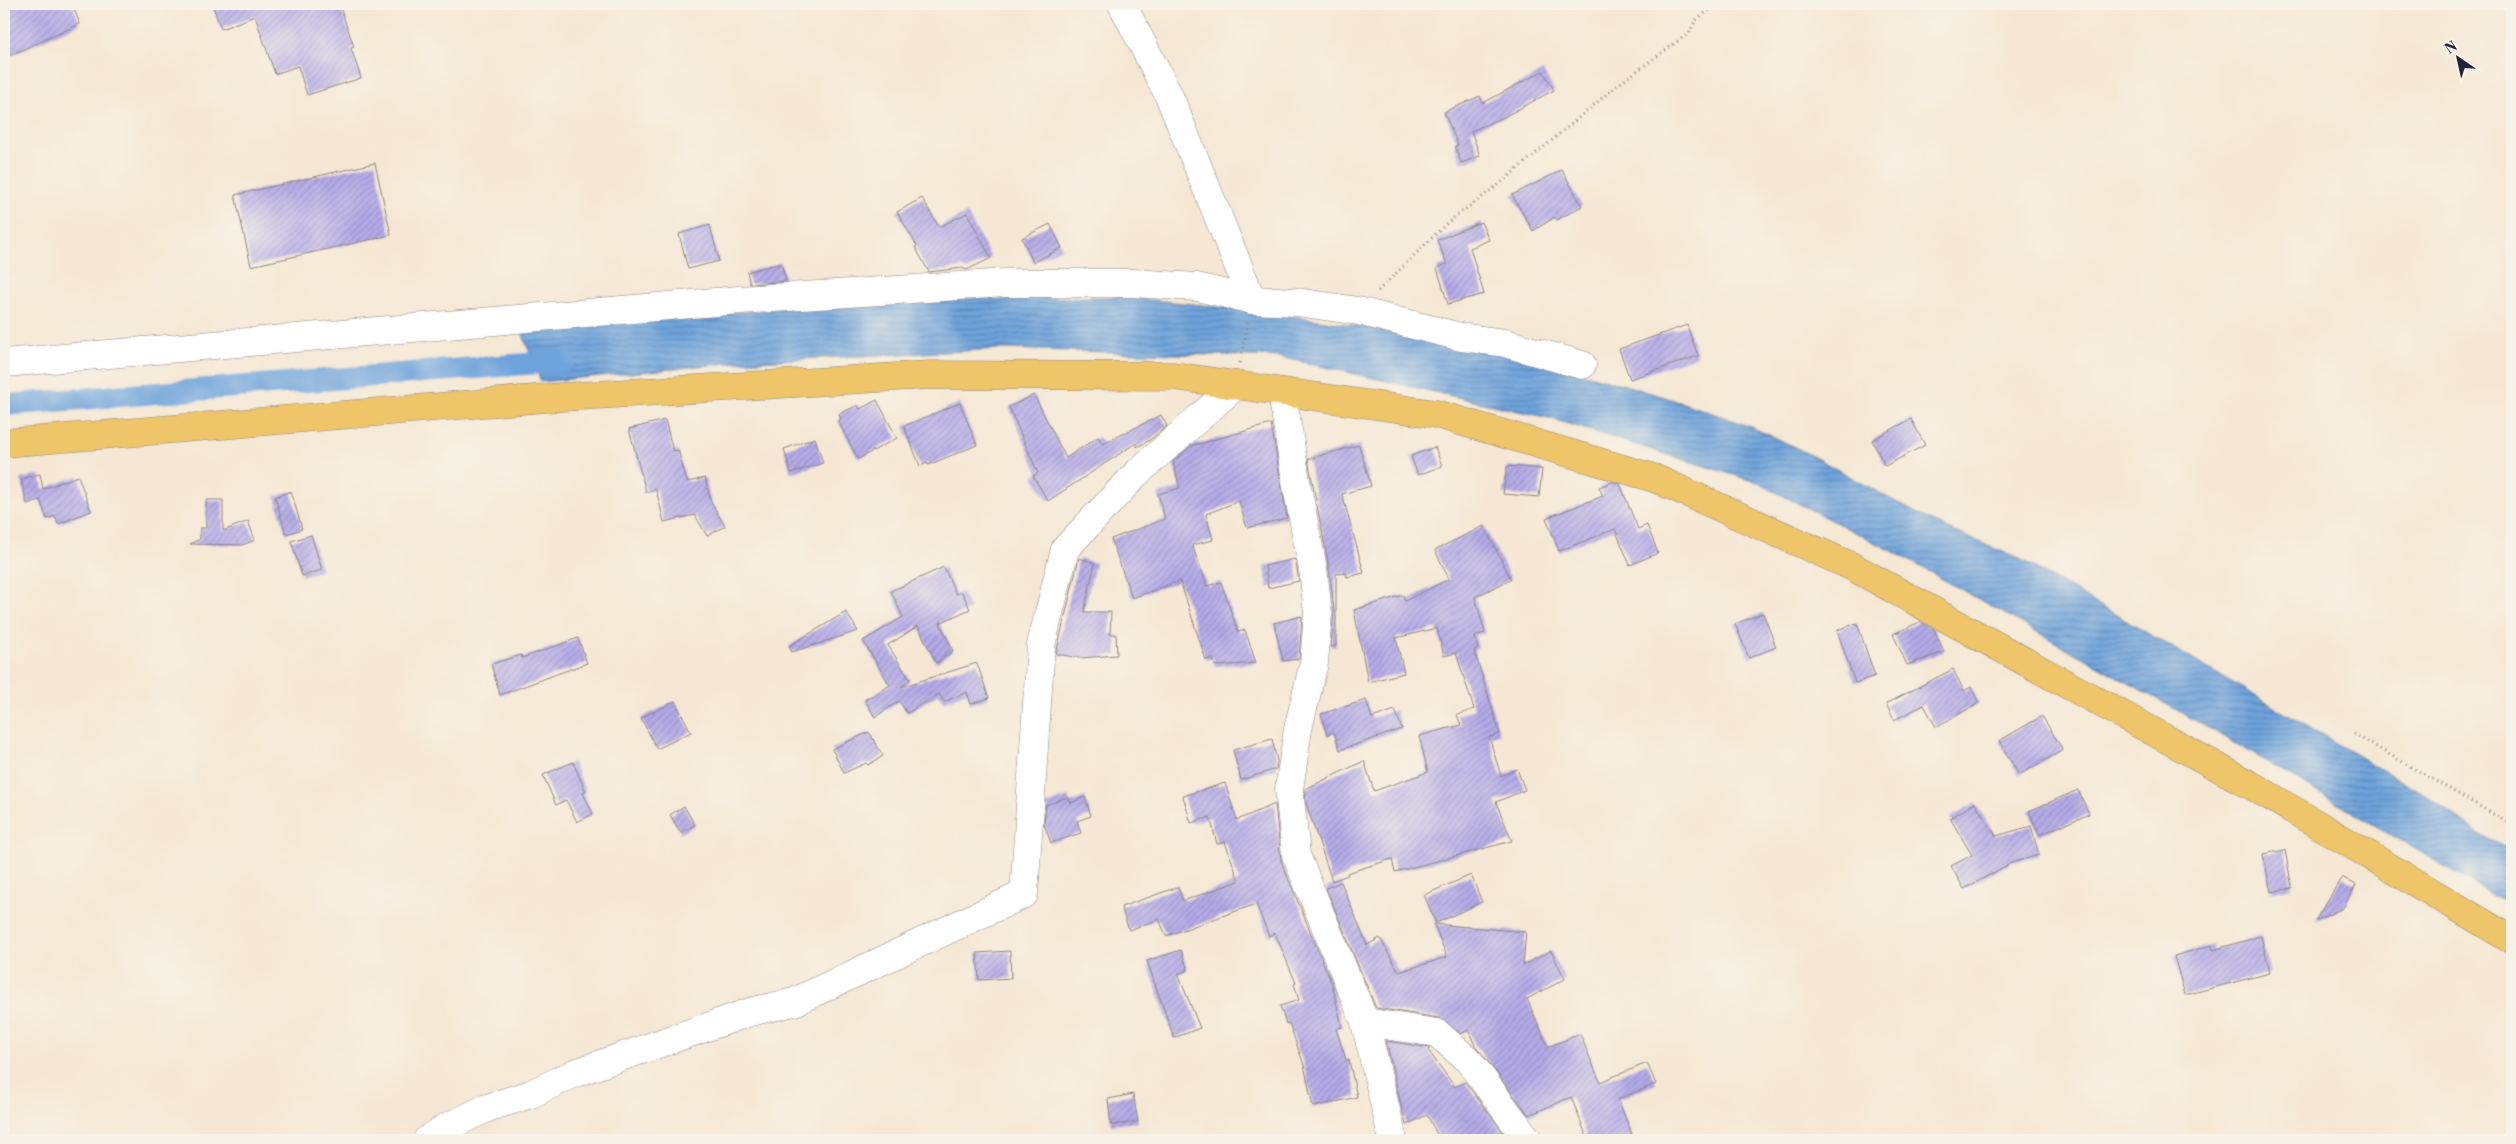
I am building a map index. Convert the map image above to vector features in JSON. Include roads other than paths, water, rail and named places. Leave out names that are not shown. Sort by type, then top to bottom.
[{"type":"main road","points":[[4,443],[546,398],[930,375],[1174,376],[1436,414],[1654,478],[1851,566],[2256,788],[2512,940]]},
{"type":"street","points":[[1122,4],[1170,98],[1252,300]]},
{"type":"street","points":[[4,363],[729,301],[1006,283],[1133,283],[1187,286],[1252,300],[1298,302],[1358,310],[1460,337],[1505,343],[1582,366]]},
{"type":"street","points":[[427,1140],[445,1128],[487,1108],[531,1094],[575,1073],[750,1012],[794,1002],[1024,894],[1041,645],[1065,549],[1136,474],[1236,385]]},
{"type":"street","points":[[1282,392],[1297,488],[1313,569],[1318,613],[1314,663],[1298,729],[1289,789],[1296,855],[1365,1022],[1394,1140]]},
{"type":"street","points":[[1365,1022],[1437,1033],[1469,1061],[1528,1140]]},
{"type":"water","points":[[1123,297],[1278,314],[1433,339],[1509,355],[1661,396],[1763,432],[1950,530],[2020,559],[2427,796],[2482,836],[2512,850],[2512,906],[2216,732],[1894,552],[1756,482],[1549,418],[1280,357],[1003,349],[739,362],[541,382],[521,330],[899,299]]},
{"type":"waterway","points":[[4,405],[564,361]]}]
